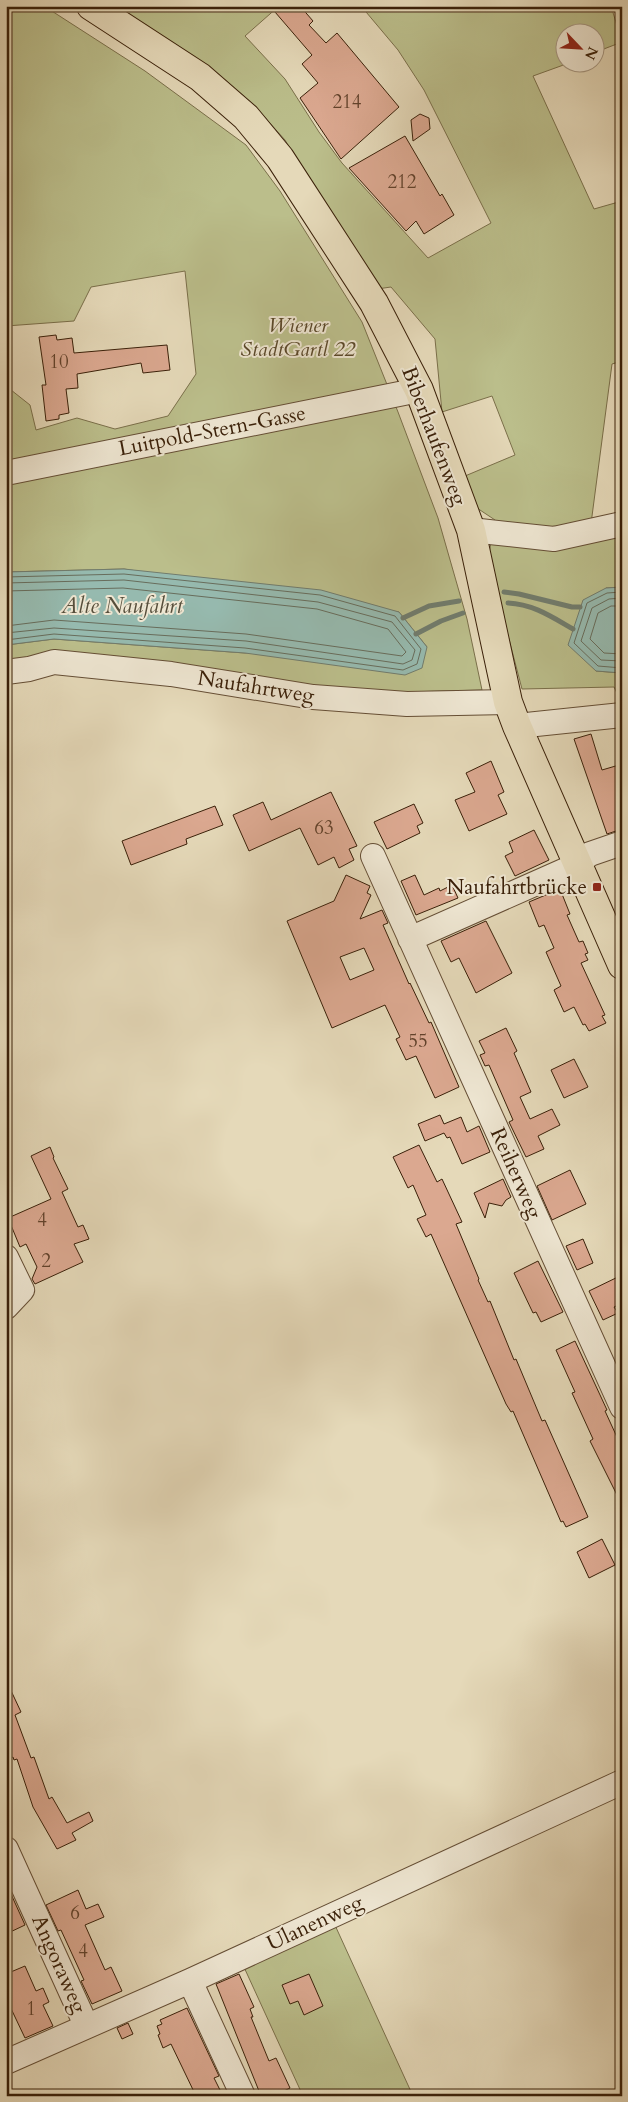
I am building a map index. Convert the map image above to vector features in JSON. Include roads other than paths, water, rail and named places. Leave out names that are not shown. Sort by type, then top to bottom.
[{"type":"main road","name":"Biberhaufenweg","points":[[91,6],[200,77],[246,117],[280,158],[369,294],[419,390],[471,530],[512,714],[622,965]]},
{"type":"street","name":"Luitpold-Stern-Gasse","points":[[6,473],[419,390]]},
{"type":"street","points":[[471,530],[554,539],[622,524]]},
{"type":"street","name":"Naufahrtweg","points":[[6,672],[29,669],[54,662],[171,674],[313,697],[512,714],[622,715]]},
{"type":"street","points":[[410,939],[568,869],[590,854],[622,844]]},
{"type":"street","name":"Reiherweg","points":[[373,856],[622,1407]]},
{"type":"street","points":[[6,1257],[14,1299]]},
{"type":"street","name":"Ulanenweg","points":[[6,2062],[86,2025],[190,1981],[622,1782]]},
{"type":"street","name":"Angoraweg","points":[[6,1849],[86,2025]]},
{"type":"street","points":[[190,1981],[243,2096]]},
{"type":"water","name":"Alte Naufahrt","points":[[124,569],[321,590],[399,612],[427,647],[422,668],[405,675],[245,653],[54,639],[6,645],[6,572]]},
{"type":"water","points":[[622,587],[622,673],[596,671],[568,645],[583,600],[606,588]]},
{"type":"waterway","points":[[504,592],[572,607],[580,607]]},
{"type":"waterway","points":[[403,618],[429,606],[459,601]]},
{"type":"waterway","points":[[508,603],[534,609],[573,629]]},
{"type":"waterway","points":[[416,634],[441,621],[463,613]]},
{"type":"place","name":"Naufahrtbrücke","points":[[597,887]]},
{"type":"park label","name":"Wiener StadtGartl 22","points":[[298,337]]}]
